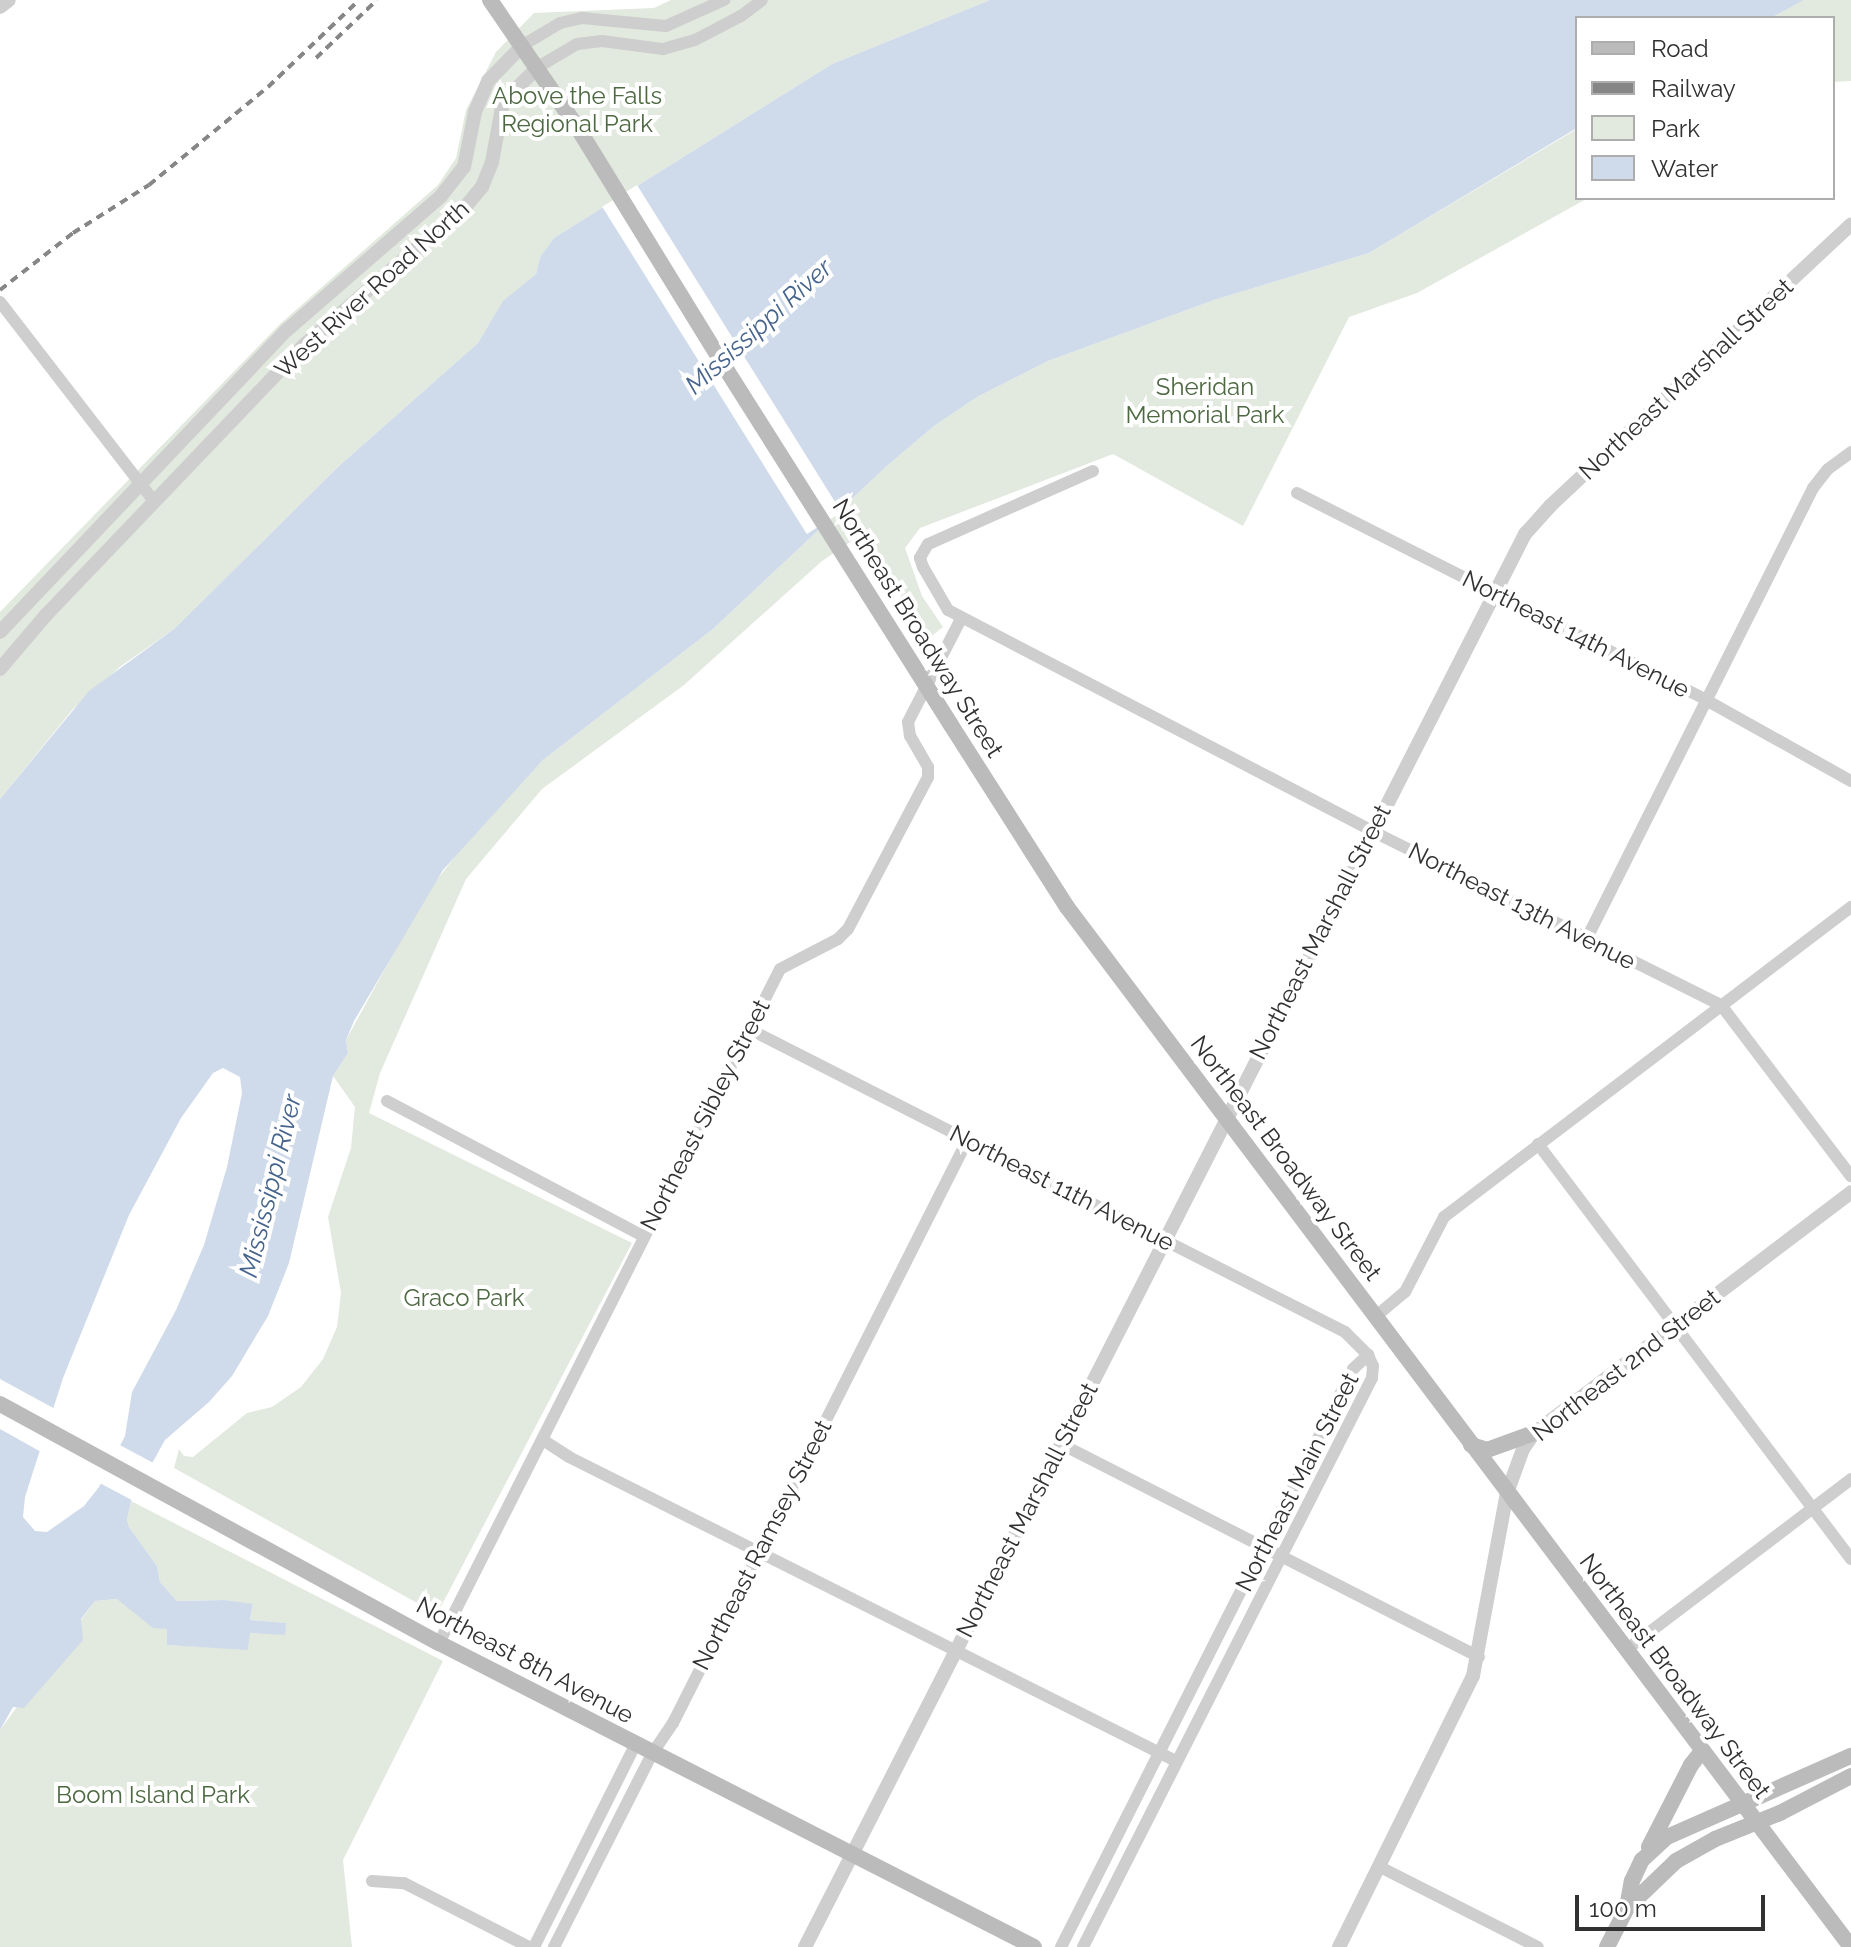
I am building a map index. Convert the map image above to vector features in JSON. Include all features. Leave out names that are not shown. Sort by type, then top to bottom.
[{"type":"main road","name":"Northeast Broadway Street","points":[[490,0],[579,130],[726,369],[1067,907],[1851,1947]]},
{"type":"main road","name":"Northeast 8th Avenue","points":[[0,1404],[439,1643],[1034,1947]]},
{"type":"main road","points":[[1471,1445],[1487,1450],[1534,1433]]},
{"type":"main road","points":[[1607,1947],[1627,1908],[1632,1881],[1642,1860],[1691,1765],[1702,1751]]},
{"type":"main road","points":[[1642,1860],[1667,1837],[1851,1756]]},
{"type":"main road","points":[[1627,1908],[1690,1852],[1851,1776]]},
{"type":"street","points":[[0,7],[9,0]]},
{"type":"street","name":"West River Road North","points":[[0,632],[287,330],[441,196],[464,167],[475,112],[488,81],[523,45],[560,23],[582,18],[666,26],[724,0]]},
{"type":"street","name":"West River Road North","points":[[0,669],[46,615],[303,346],[466,206],[482,187],[492,162],[503,102],[538,67],[577,44],[602,41],[663,49],[695,40],[741,16],[762,0]]},
{"type":"street","name":"Northeast Marshall Street","points":[[805,1947],[1225,1118],[1494,593],[1536,519],[1851,224]]},
{"type":"street","points":[[0,302],[154,501]]},
{"type":"street","points":[[1587,938],[1813,488],[1828,469],[1851,452]]},
{"type":"street","points":[[961,619],[948,610],[927,578],[920,558],[928,544],[1093,471]]},
{"type":"street","name":"Northeast 14th Avenue","points":[[1297,493],[1706,700],[1851,781]]},
{"type":"street","name":"Northeast 13th Avenue","points":[[961,619],[1372,831],[1721,1005],[1851,1176]]},
{"type":"street","name":"Northeast Sibley Street","points":[[439,1643],[780,969],[838,939],[848,929],[928,777],[928,767],[910,736],[908,722],[961,619]]},
{"type":"street","points":[[1375,1317],[1405,1292],[1444,1217],[1851,907]]},
{"type":"street","name":"Northeast 11th Avenue","points":[[749,1029],[1345,1332],[1368,1355]]},
{"type":"street","points":[[387,1101],[643,1236]]},
{"type":"street","name":"Northeast Ramsey Street","points":[[554,1947],[652,1754],[673,1723],[757,1550],[967,1141]]},
{"type":"street","points":[[1538,1144],[1851,1559]]},
{"type":"street","name":"Northeast 2nd Street","points":[[1339,1947],[1464,1698],[1479,1657],[1507,1493],[1523,1449],[1534,1433],[1851,1192]]},
{"type":"street","name":"Northeast Main Street","points":[[1061,1947],[1353,1369],[1368,1355]]},
{"type":"street","name":"Northeast Main Street","points":[[1083,1947],[1372,1378],[1368,1355]]},
{"type":"street","points":[[543,1440],[569,1457],[1176,1761]]},
{"type":"street","points":[[1061,1444],[1479,1657]]},
{"type":"street","points":[[1626,1650],[1851,1479]]},
{"type":"street","points":[[372,1881],[404,1883],[532,1947],[635,1745]]},
{"type":"street","points":[[1380,1867],[1538,1947]]},
{"type":"green space","name":"Above the Falls Regional Park","points":[[671,0],[990,0],[832,64],[554,238],[540,257],[536,274],[503,302],[478,343],[339,466],[174,629],[121,666],[73,709],[0,799],[0,612],[280,324],[438,185],[456,158],[466,110],[496,52],[534,13],[654,8]]},
{"type":"green space","points":[[1804,0],[1851,0],[1851,81],[1835,82],[1835,16],[1775,16]]},
{"type":"green space","points":[[1575,130],[1575,200],[1584,200],[1417,293],[1349,317],[1243,526],[1113,454],[920,528],[905,548],[922,596],[943,627],[929,638],[859,536],[822,561],[684,685],[542,789],[466,879],[380,1073],[369,1113],[632,1243],[437,1614],[174,1468],[179,1449],[184,1456],[193,1457],[247,1413],[272,1407],[301,1387],[323,1359],[337,1327],[341,1293],[328,1217],[351,1148],[355,1107],[333,1076],[348,1053],[346,1040],[426,894],[460,850],[543,760],[713,629],[888,465],[934,426],[977,397],[1048,361],[1214,300],[1369,253]]},
{"type":"green space","name":"Boom Island Park","points":[[131,1501],[443,1661],[343,1860],[352,1947],[0,1947],[0,1730],[95,1601],[117,1599],[168,1629],[168,1645],[248,1649],[249,1633],[285,1634],[285,1623],[250,1620],[253,1605],[224,1600],[177,1601],[160,1582],[157,1566],[129,1527],[127,1520]]},
{"type":"water","name":"Mississippi River","points":[[990,0],[1804,0],[1775,16],[1575,16],[1575,129],[1369,253],[1214,300],[1048,361],[977,397],[934,426],[888,465],[713,629],[543,760],[443,870],[354,1021],[346,1040],[348,1053],[333,1076],[289,1263],[268,1316],[232,1376],[209,1402],[165,1440],[131,1501],[127,1520],[129,1527],[157,1566],[160,1582],[177,1601],[224,1600],[253,1604],[250,1620],[286,1623],[285,1635],[250,1633],[248,1650],[167,1645],[167,1629],[153,1628],[117,1599],[95,1601],[81,1619],[83,1640],[24,1708],[13,1707],[0,1730],[0,799],[89,691],[174,629],[339,466],[478,343],[503,301],[536,274],[540,257],[554,238],[832,64]],"holes":[[[223,1068],[240,1077],[242,1093],[227,1167],[204,1245],[176,1310],[132,1392],[125,1436],[99,1487],[84,1506],[47,1532],[35,1531],[23,1517],[25,1497],[63,1378],[129,1215],[181,1118],[213,1073]]]},
{"type":"pier","points":[[637,185],[842,512],[807,534],[602,207]]},
{"type":"pier","points":[[0,1379],[57,1410],[43,1453],[0,1429]]},
{"type":"pier","points":[[116,1443],[156,1464],[136,1502],[96,1481]]},
{"type":"railway","points":[[0,290],[73,233],[149,185],[268,87],[359,0]]},
{"type":"railway","points":[[316,58],[377,0]]},
{"type":"park label","name":"Sheridan Memorial Park","points":[[1205,401]]},
{"type":"park label","name":"Graco Park","points":[[464,1298]]}]
